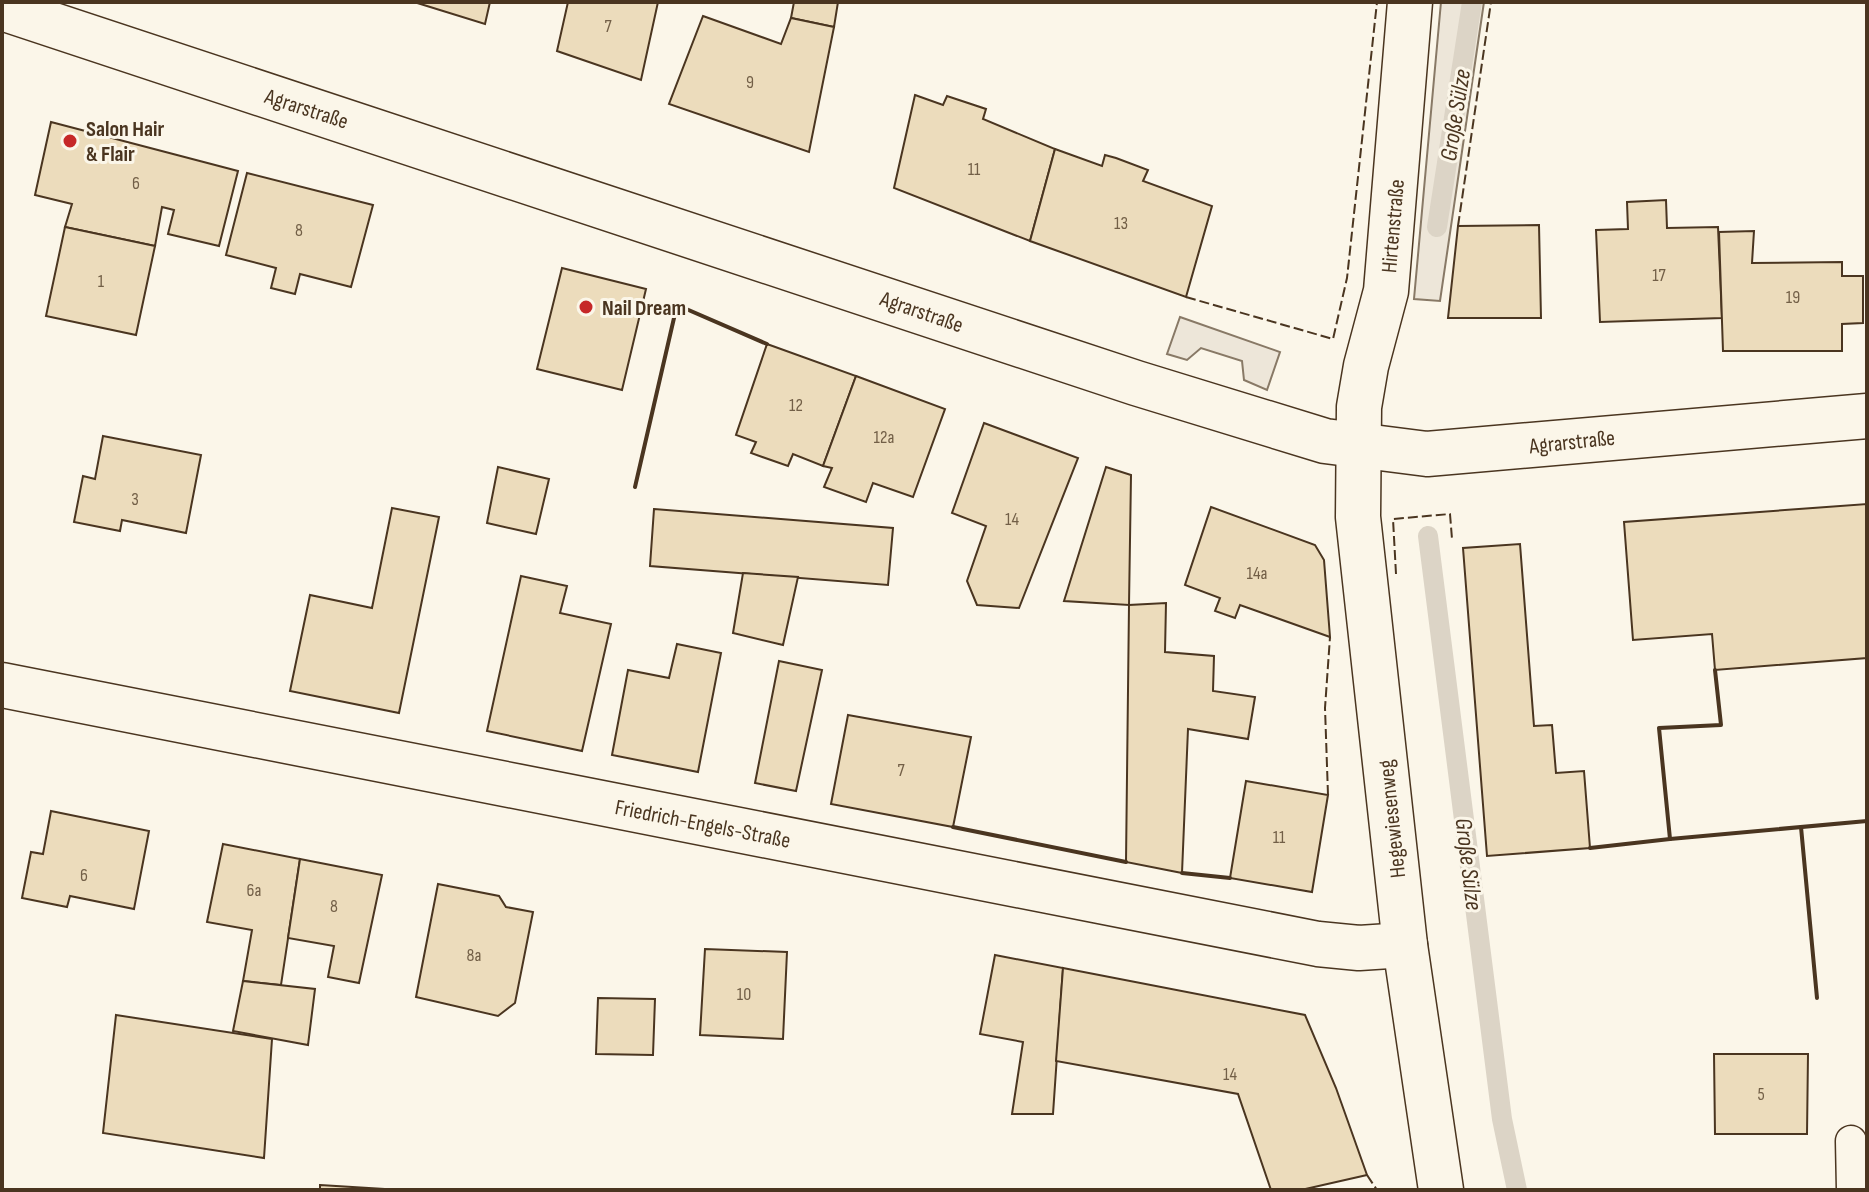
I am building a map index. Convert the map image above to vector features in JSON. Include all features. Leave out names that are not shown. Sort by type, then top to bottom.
[{"type":"street","name":"Hirtenstraße","points":[[1357,447],[1366,366],[1388,277],[1410,2]]},
{"type":"street","name":"Agrarstraße","points":[[2,8],[1222,411],[1325,441],[1427,454],[1867,416]]},
{"type":"street","name":"Hegewiesenweg","points":[[1357,447],[1360,545],[1405,945],[1441,1190]]},
{"type":"street","name":"Friedrich-Engels-Straße","points":[[2,685],[1318,944],[1359,948],[1405,945]]},
{"type":"lane","points":[[1851,1141],[1852,1190]]},
{"type":"shaded area","points":[[1441,2],[1484,2],[1440,301],[1414,299]]},
{"type":"shaded area","points":[[1180,317],[1280,352],[1267,390],[1244,380],[1242,361],[1201,348],[1187,360],[1167,354]]},
{"type":"building","points":[[414,2],[490,2],[485,24]]},
{"type":"building","points":[[568,2],[658,2],[641,80],[557,51]]},
{"type":"building","points":[[794,2],[838,2],[834,27],[791,18]]},
{"type":"building","points":[[703,16],[781,44],[791,18],[834,27],[809,152],[669,104]]},
{"type":"building","points":[[915,95],[943,105],[947,96],[986,109],[983,119],[1055,149],[1030,241],[894,188]]},
{"type":"building","points":[[51,122],[238,171],[219,246],[168,234],[174,210],[162,207],[155,246],[65,227],[72,204],[35,195]]},
{"type":"building","points":[[1055,149],[1102,166],[1105,155],[1116,158],[1148,170],[1143,181],[1212,206],[1186,297],[1030,241]]},
{"type":"building","points":[[247,173],[373,205],[351,287],[300,274],[295,294],[271,288],[276,268],[226,255]]},
{"type":"building","points":[[1666,200],[1667,228],[1718,227],[1722,318],[1600,322],[1596,230],[1628,229],[1627,202]]},
{"type":"building","points":[[1539,225],[1541,318],[1448,318],[1458,226]]},
{"type":"building","points":[[65,227],[155,246],[136,335],[46,316]]},
{"type":"building","points":[[1754,231],[1752,263],[1842,262],[1842,276],[1863,276],[1863,323],[1842,324],[1842,351],[1723,351],[1719,232]]},
{"type":"building","points":[[562,268],[646,289],[622,390],[537,369]]},
{"type":"building","points":[[767,344],[856,376],[823,466],[793,454],[788,466],[751,453],[756,442],[736,435]]},
{"type":"building","points":[[856,376],[945,409],[913,497],[873,483],[866,502],[824,487],[832,468],[823,466]]},
{"type":"building","points":[[984,423],[1078,458],[1019,608],[977,605],[967,581],[986,526],[952,513]]},
{"type":"building","points":[[103,436],[201,455],[186,533],[122,520],[120,531],[74,522],[83,476],[95,479]]},
{"type":"building","points":[[498,467],[549,479],[536,534],[487,523]]},
{"type":"building","points":[[1106,467],[1131,475],[1129,605],[1064,601]]},
{"type":"building","points":[[1867,504],[1867,658],[1715,670],[1712,634],[1633,640],[1624,522]]},
{"type":"building","points":[[1211,507],[1315,545],[1324,560],[1330,637],[1240,605],[1235,618],[1215,611],[1220,598],[1185,585]]},
{"type":"building","points":[[392,508],[439,517],[399,713],[290,691],[310,595],[372,608]]},
{"type":"building","points":[[654,509],[893,528],[888,585],[650,566]]},
{"type":"building","points":[[1520,544],[1534,726],[1552,725],[1556,773],[1584,771],[1590,848],[1487,856],[1463,548]]},
{"type":"building","points":[[743,573],[798,577],[783,645],[733,633]]},
{"type":"building","points":[[521,576],[567,586],[560,613],[611,624],[582,751],[487,731]]},
{"type":"building","points":[[1166,603],[1165,652],[1214,656],[1213,691],[1255,697],[1248,739],[1188,729],[1182,873],[1126,862],[1129,605]]},
{"type":"building","points":[[677,644],[721,653],[698,772],[612,755],[628,670],[669,678]]},
{"type":"building","points":[[779,661],[822,670],[796,791],[755,783]]},
{"type":"building","points":[[848,715],[971,737],[953,827],[831,804]]},
{"type":"building","points":[[1246,781],[1328,795],[1312,892],[1230,878]]},
{"type":"building","points":[[51,811],[149,831],[134,909],[70,896],[67,907],[22,898],[31,852],[43,854]]},
{"type":"building","points":[[223,844],[300,859],[281,985],[243,981],[252,930],[207,922]]},
{"type":"building","points":[[300,859],[382,875],[359,983],[328,977],[334,946],[288,938]]},
{"type":"building","points":[[438,884],[499,896],[506,907],[533,912],[515,1003],[498,1016],[416,997]]},
{"type":"building","points":[[705,949],[787,952],[783,1039],[700,1035]]},
{"type":"building","points":[[995,955],[1063,968],[1053,1114],[1012,1114],[1023,1042],[980,1034]]},
{"type":"building","points":[[1063,968],[1305,1015],[1336,1088],[1367,1175],[1301,1190],[1271,1190],[1238,1094],[1056,1061]]},
{"type":"building","points":[[243,981],[315,989],[308,1045],[233,1031]]},
{"type":"building","points":[[598,998],[655,999],[653,1055],[596,1054]]},
{"type":"building","points":[[116,1015],[272,1039],[264,1158],[103,1133]]},
{"type":"building","points":[[1714,1054],[1808,1054],[1807,1134],[1715,1134]]},
{"type":"building","points":[[320,1185],[384,1189],[384,1190],[320,1190]]},
{"type":"waterway","name":"Große Sülze","points":[[1437,227],[1472,2]]},
{"type":"waterway","name":"Große Sülze","points":[[1428,536],[1502,1119],[1517,1190]]},
{"type":"fence","points":[[1186,297],[1333,339],[1347,278],[1377,2]]},
{"type":"fence","points":[[1458,226],[1491,2]]},
{"type":"fence","points":[[1396,574],[1393,519],[1450,514],[1452,539]]},
{"type":"fence","points":[[1328,795],[1325,708],[1330,637]]},
{"type":"fence","points":[[1367,1175],[1377,1190]]},
{"type":"wall","points":[[635,487],[677,305],[767,344]]},
{"type":"wall","points":[[1590,848],[1670,839],[1659,728],[1721,725],[1715,670]]},
{"type":"wall","points":[[1670,839],[1867,821]]},
{"type":"wall","points":[[953,827],[1126,862]]},
{"type":"wall","points":[[1801,827],[1817,998]]},
{"type":"wall","points":[[1182,873],[1230,878]]},
{"type":"place","name":"Salon Hair & Flair","points":[[70,141]]},
{"type":"place","name":"Nail Dream","points":[[586,307]]}]
